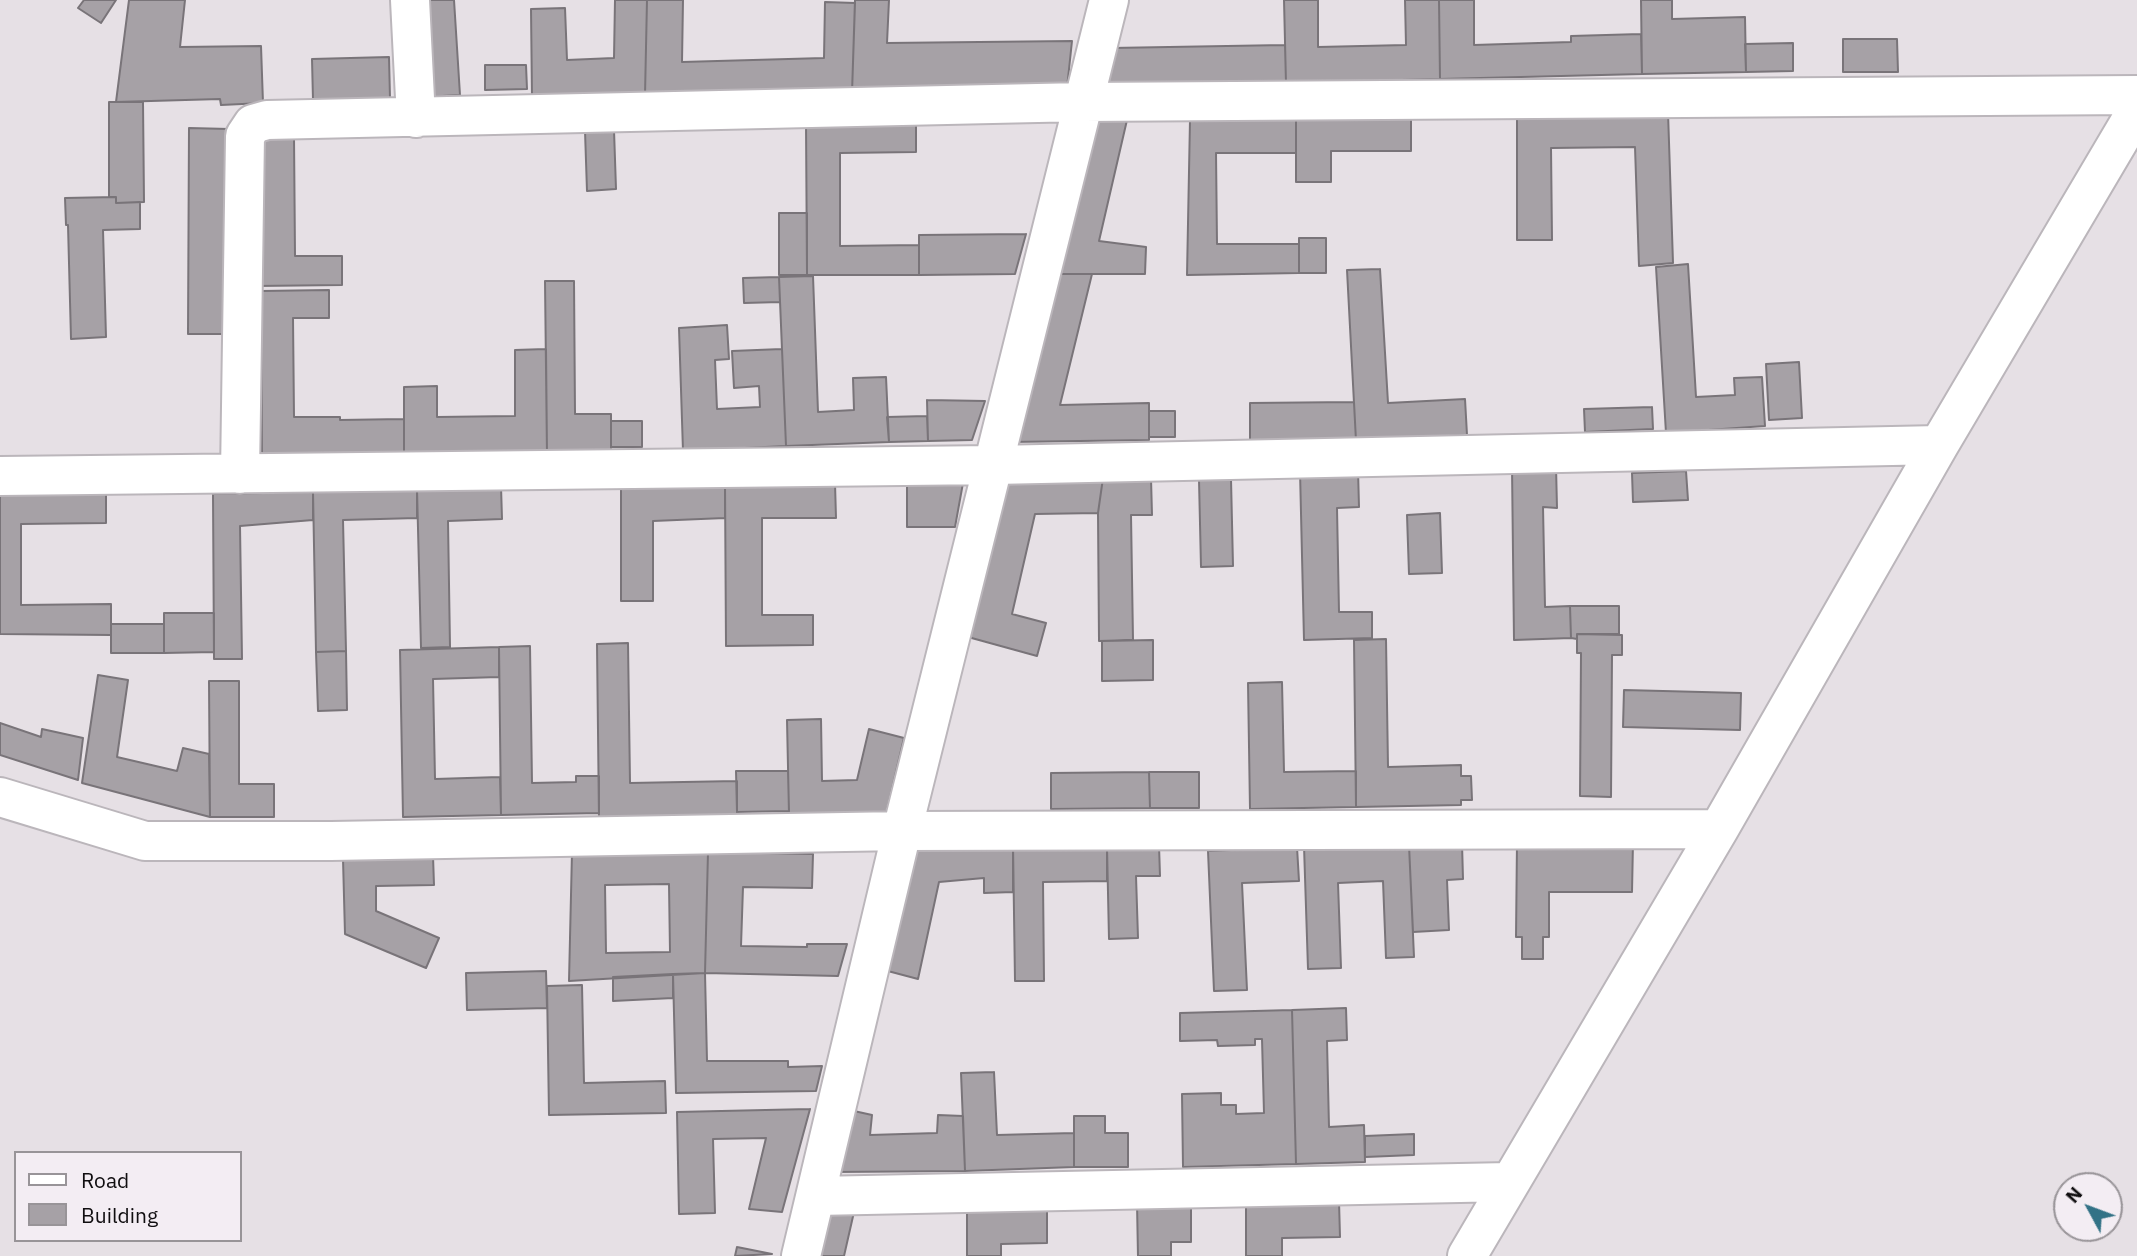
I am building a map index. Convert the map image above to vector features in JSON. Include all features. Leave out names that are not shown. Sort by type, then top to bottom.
[{"type":"street","points":[[410,0],[416,118]]},
{"type":"street","points":[[801,1256],[902,831],[1109,0]]},
{"type":"street","points":[[240,474],[245,136],[253,124],[267,120],[1083,102],[2137,94]]},
{"type":"street","points":[[1466,1256],[1719,829],[2137,110]]},
{"type":"street","points":[[0,476],[994,465],[1940,445]]},
{"type":"street","points":[[0,797],[145,841],[331,841],[902,831],[1719,829]]},
{"type":"street","points":[[816,1196],[1510,1182]]},
{"type":"building","points":[[84,0],[116,0],[101,23],[78,8]]},
{"type":"building","points":[[129,0],[185,0],[180,47],[261,46],[263,103],[221,105],[220,99],[116,102]]},
{"type":"building","points":[[419,0],[454,0],[460,95],[425,97]]},
{"type":"building","points":[[615,0],[647,0],[645,95],[532,98],[531,9],[565,8],[567,60],[614,58]]},
{"type":"building","points":[[647,0],[683,0],[682,62],[824,58],[825,2],[855,3],[852,93],[645,95]]},
{"type":"building","points":[[855,0],[889,0],[887,43],[1072,41],[1067,88],[852,93]]},
{"type":"building","points":[[1284,0],[1318,0],[1318,47],[1406,45],[1405,0],[1439,0],[1440,79],[1286,83]]},
{"type":"building","points":[[1439,0],[1474,0],[1474,45],[1571,42],[1571,36],[1641,34],[1642,74],[1440,79]]},
{"type":"building","points":[[1641,0],[1672,0],[1672,19],[1745,17],[1746,72],[1642,74]]},
{"type":"building","points":[[1843,39],[1897,39],[1898,72],[1843,72]]},
{"type":"building","points":[[1793,43],[1793,71],[1746,72],[1745,44]]},
{"type":"building","points":[[1285,45],[1286,83],[1103,85],[1111,48]]},
{"type":"building","points":[[389,57],[390,98],[313,100],[312,59]]},
{"type":"building","points":[[485,65],[526,65],[527,89],[485,90]]},
{"type":"building","points":[[109,102],[143,102],[144,202],[116,203],[116,197],[109,197]]},
{"type":"building","points":[[1668,112],[1673,263],[1639,266],[1635,147],[1551,148],[1552,240],[1517,240],[1517,113]]},
{"type":"building","points":[[1411,116],[1411,151],[1331,151],[1331,182],[1296,182],[1296,117]]},
{"type":"building","points":[[1296,117],[1296,153],[1216,153],[1217,244],[1299,244],[1299,273],[1187,275],[1190,120]]},
{"type":"building","points":[[1127,120],[1099,241],[1146,247],[1145,274],[1055,274],[1088,121]]},
{"type":"building","points":[[806,123],[916,123],[916,152],[840,153],[840,246],[919,245],[919,275],[807,275]]},
{"type":"building","points":[[189,128],[229,129],[228,334],[188,334]]},
{"type":"building","points":[[614,130],[616,189],[587,191],[585,131]]},
{"type":"building","points":[[256,136],[294,136],[295,256],[342,256],[342,285],[256,286]]},
{"type":"building","points":[[116,197],[116,203],[140,202],[140,229],[103,230],[106,337],[71,339],[65,198]]},
{"type":"building","points":[[779,213],[807,213],[807,275],[779,275]]},
{"type":"building","points":[[1026,234],[1015,274],[919,275],[919,235]]},
{"type":"building","points":[[1299,238],[1326,238],[1326,273],[1299,273]]},
{"type":"building","points":[[1688,264],[1696,397],[1735,395],[1734,378],[1762,377],[1765,426],[1666,433],[1656,267]]},
{"type":"building","points":[[1380,269],[1388,403],[1465,399],[1467,435],[1356,441],[1347,270]]},
{"type":"building","points":[[1055,274],[1092,274],[1060,405],[1149,403],[1149,440],[1010,442]]},
{"type":"building","points":[[813,276],[818,412],[854,410],[853,378],[886,377],[889,442],[786,446],[779,277]]},
{"type":"building","points":[[779,277],[780,302],[744,303],[743,278]]},
{"type":"building","points":[[545,281],[574,281],[575,414],[611,414],[611,454],[547,455]]},
{"type":"building","points":[[329,290],[329,318],[293,318],[294,417],[340,417],[340,420],[404,419],[404,457],[262,459],[261,291]]},
{"type":"building","points":[[727,325],[729,359],[715,360],[717,409],[760,407],[759,386],[734,388],[732,351],[782,349],[786,446],[683,451],[679,328]]},
{"type":"building","points":[[546,349],[547,455],[404,457],[404,387],[437,386],[437,417],[515,416],[515,350]]},
{"type":"building","points":[[1799,362],[1802,418],[1769,420],[1766,364]]},
{"type":"building","points":[[927,400],[985,401],[972,440],[928,441]]},
{"type":"building","points":[[1354,402],[1356,441],[1250,440],[1250,403]]},
{"type":"building","points":[[1652,407],[1653,429],[1585,432],[1584,409]]},
{"type":"building","points":[[1149,411],[1175,411],[1175,437],[1149,437]]},
{"type":"building","points":[[927,416],[928,441],[889,442],[887,417]]},
{"type":"building","points":[[611,421],[642,421],[642,447],[611,447]]},
{"type":"building","points":[[1556,466],[1557,508],[1543,507],[1545,607],[1570,606],[1571,638],[1514,640],[1512,467]]},
{"type":"building","points":[[1358,469],[1359,507],[1337,508],[1339,612],[1372,612],[1372,638],[1304,640],[1300,471]]},
{"type":"building","points":[[1686,471],[1688,500],[1633,502],[1632,473]]},
{"type":"building","points":[[1005,478],[1103,478],[1098,513],[1035,514],[1012,614],[1046,623],[1037,656],[968,637]]},
{"type":"building","points":[[1103,478],[1151,478],[1152,515],[1131,515],[1133,640],[1099,641],[1098,513]]},
{"type":"building","points":[[1231,479],[1233,566],[1201,567],[1199,480]]},
{"type":"building","points":[[835,483],[836,518],[762,518],[762,615],[813,615],[813,645],[726,646],[725,484]]},
{"type":"building","points":[[963,483],[955,527],[907,527],[907,484]]},
{"type":"building","points":[[725,484],[725,518],[653,521],[653,601],[621,601],[621,486]]},
{"type":"building","points":[[501,486],[502,519],[448,521],[450,647],[421,648],[417,489]]},
{"type":"building","points":[[417,489],[417,518],[343,520],[346,651],[316,652],[313,492]]},
{"type":"building","points":[[313,492],[313,520],[240,526],[242,659],[214,659],[213,494]]},
{"type":"building","points":[[106,493],[106,523],[21,524],[21,605],[111,604],[111,635],[0,634],[0,494]]},
{"type":"building","points":[[1440,513],[1442,573],[1409,574],[1407,515]]},
{"type":"building","points":[[1570,606],[1619,606],[1619,634],[1577,634],[1577,639],[1571,638]]},
{"type":"building","points":[[164,613],[214,613],[214,652],[164,653]]},
{"type":"building","points":[[111,624],[164,624],[164,653],[111,653]]},
{"type":"building","points":[[1577,634],[1622,635],[1622,655],[1612,655],[1611,797],[1580,796],[1581,653],[1577,653]]},
{"type":"building","points":[[1386,639],[1388,767],[1461,765],[1461,776],[1471,776],[1472,800],[1461,800],[1461,805],[1356,807],[1354,640]]},
{"type":"building","points":[[1153,640],[1153,680],[1102,681],[1102,641]]},
{"type":"building","points":[[628,643],[630,783],[737,781],[737,816],[599,819],[597,644]]},
{"type":"building","points":[[530,646],[532,783],[576,782],[576,776],[599,776],[599,813],[501,815],[499,647]]},
{"type":"building","points":[[499,647],[499,677],[433,679],[435,779],[500,777],[501,815],[403,817],[400,650]]},
{"type":"building","points":[[346,651],[347,710],[318,711],[316,652]]},
{"type":"building","points":[[98,675],[128,680],[117,757],[177,771],[183,748],[209,754],[210,817],[82,783]]},
{"type":"building","points":[[209,681],[239,681],[239,784],[274,784],[274,817],[210,817]]},
{"type":"building","points":[[1282,682],[1284,772],[1356,771],[1356,807],[1250,809],[1248,683]]},
{"type":"building","points":[[1624,690],[1741,693],[1740,730],[1623,727]]},
{"type":"building","points":[[821,719],[822,781],[857,780],[869,729],[904,738],[886,814],[789,814],[787,720]]},
{"type":"building","points":[[0,723],[41,737],[42,729],[83,738],[78,780],[0,755]]},
{"type":"building","points":[[736,771],[788,771],[789,811],[737,812]]},
{"type":"building","points":[[1149,772],[1150,808],[1051,809],[1051,773]]},
{"type":"building","points":[[1149,772],[1199,772],[1199,808],[1150,808]]},
{"type":"building","points":[[1517,842],[1633,842],[1632,892],[1549,892],[1549,937],[1543,937],[1543,959],[1522,959],[1522,937],[1516,937]]},
{"type":"building","points":[[1462,843],[1463,879],[1447,880],[1449,930],[1413,932],[1409,845]]},
{"type":"building","points":[[1107,844],[1107,881],[1043,882],[1044,981],[1015,981],[1013,845]]},
{"type":"building","points":[[1013,845],[1013,892],[984,893],[984,878],[939,882],[918,979],[884,970],[915,847]]},
{"type":"building","points":[[1159,845],[1160,876],[1136,876],[1138,938],[1109,939],[1107,847]]},
{"type":"building","points":[[1409,845],[1414,957],[1386,958],[1383,881],[1338,883],[1341,968],[1308,969],[1304,846]]},
{"type":"building","points":[[1297,847],[1299,881],[1242,883],[1247,990],[1214,991],[1208,851]]},
{"type":"building","points":[[572,852],[708,852],[705,973],[569,981]],"holes":[[[669,884],[670,952],[606,953],[605,885]]]},
{"type":"building","points":[[708,852],[813,854],[812,888],[743,887],[741,946],[807,947],[807,944],[847,944],[838,976],[705,973]]},
{"type":"building","points":[[433,856],[434,885],[376,886],[376,911],[439,938],[426,968],[345,934],[343,859]]},
{"type":"building","points":[[546,971],[547,1008],[467,1010],[466,973]]},
{"type":"building","points":[[705,973],[707,1061],[788,1061],[788,1067],[822,1066],[816,1091],[676,1093],[673,974]]},
{"type":"building","points":[[673,974],[673,998],[613,1001],[613,977]]},
{"type":"building","points":[[582,985],[584,1083],[665,1081],[666,1113],[549,1115],[547,986]]},
{"type":"building","points":[[1346,1008],[1347,1040],[1327,1041],[1329,1127],[1364,1125],[1365,1162],[1296,1164],[1292,1010]]},
{"type":"building","points":[[1292,1010],[1296,1164],[1183,1167],[1182,1094],[1221,1093],[1221,1105],[1236,1105],[1236,1114],[1264,1113],[1262,1039],[1255,1039],[1255,1045],[1218,1046],[1217,1040],[1180,1041],[1180,1013]]},
{"type":"building","points":[[994,1072],[997,1135],[1074,1133],[1074,1167],[965,1171],[961,1073]]},
{"type":"building","points":[[810,1109],[782,1212],[749,1209],[766,1138],[713,1139],[715,1213],[679,1214],[677,1112]]},
{"type":"building","points":[[845,1109],[872,1115],[870,1135],[937,1133],[938,1115],[963,1116],[965,1171],[832,1172]]},
{"type":"building","points":[[1074,1116],[1105,1116],[1105,1133],[1128,1133],[1128,1167],[1074,1167]]},
{"type":"building","points":[[1414,1134],[1414,1155],[1365,1157],[1365,1136]]},
{"type":"building","points":[[1339,1201],[1340,1237],[1282,1238],[1282,1256],[1246,1256],[1246,1202]]},
{"type":"building","points":[[1191,1202],[1191,1242],[1171,1242],[1171,1256],[1138,1256],[1137,1203]]},
{"type":"building","points":[[967,1207],[1047,1207],[1047,1243],[1001,1244],[1001,1256],[967,1256]]},
{"type":"building","points":[[818,1212],[854,1212],[844,1256],[808,1256]]},
{"type":"building","points":[[737,1247],[772,1254],[735,1256]]}]
